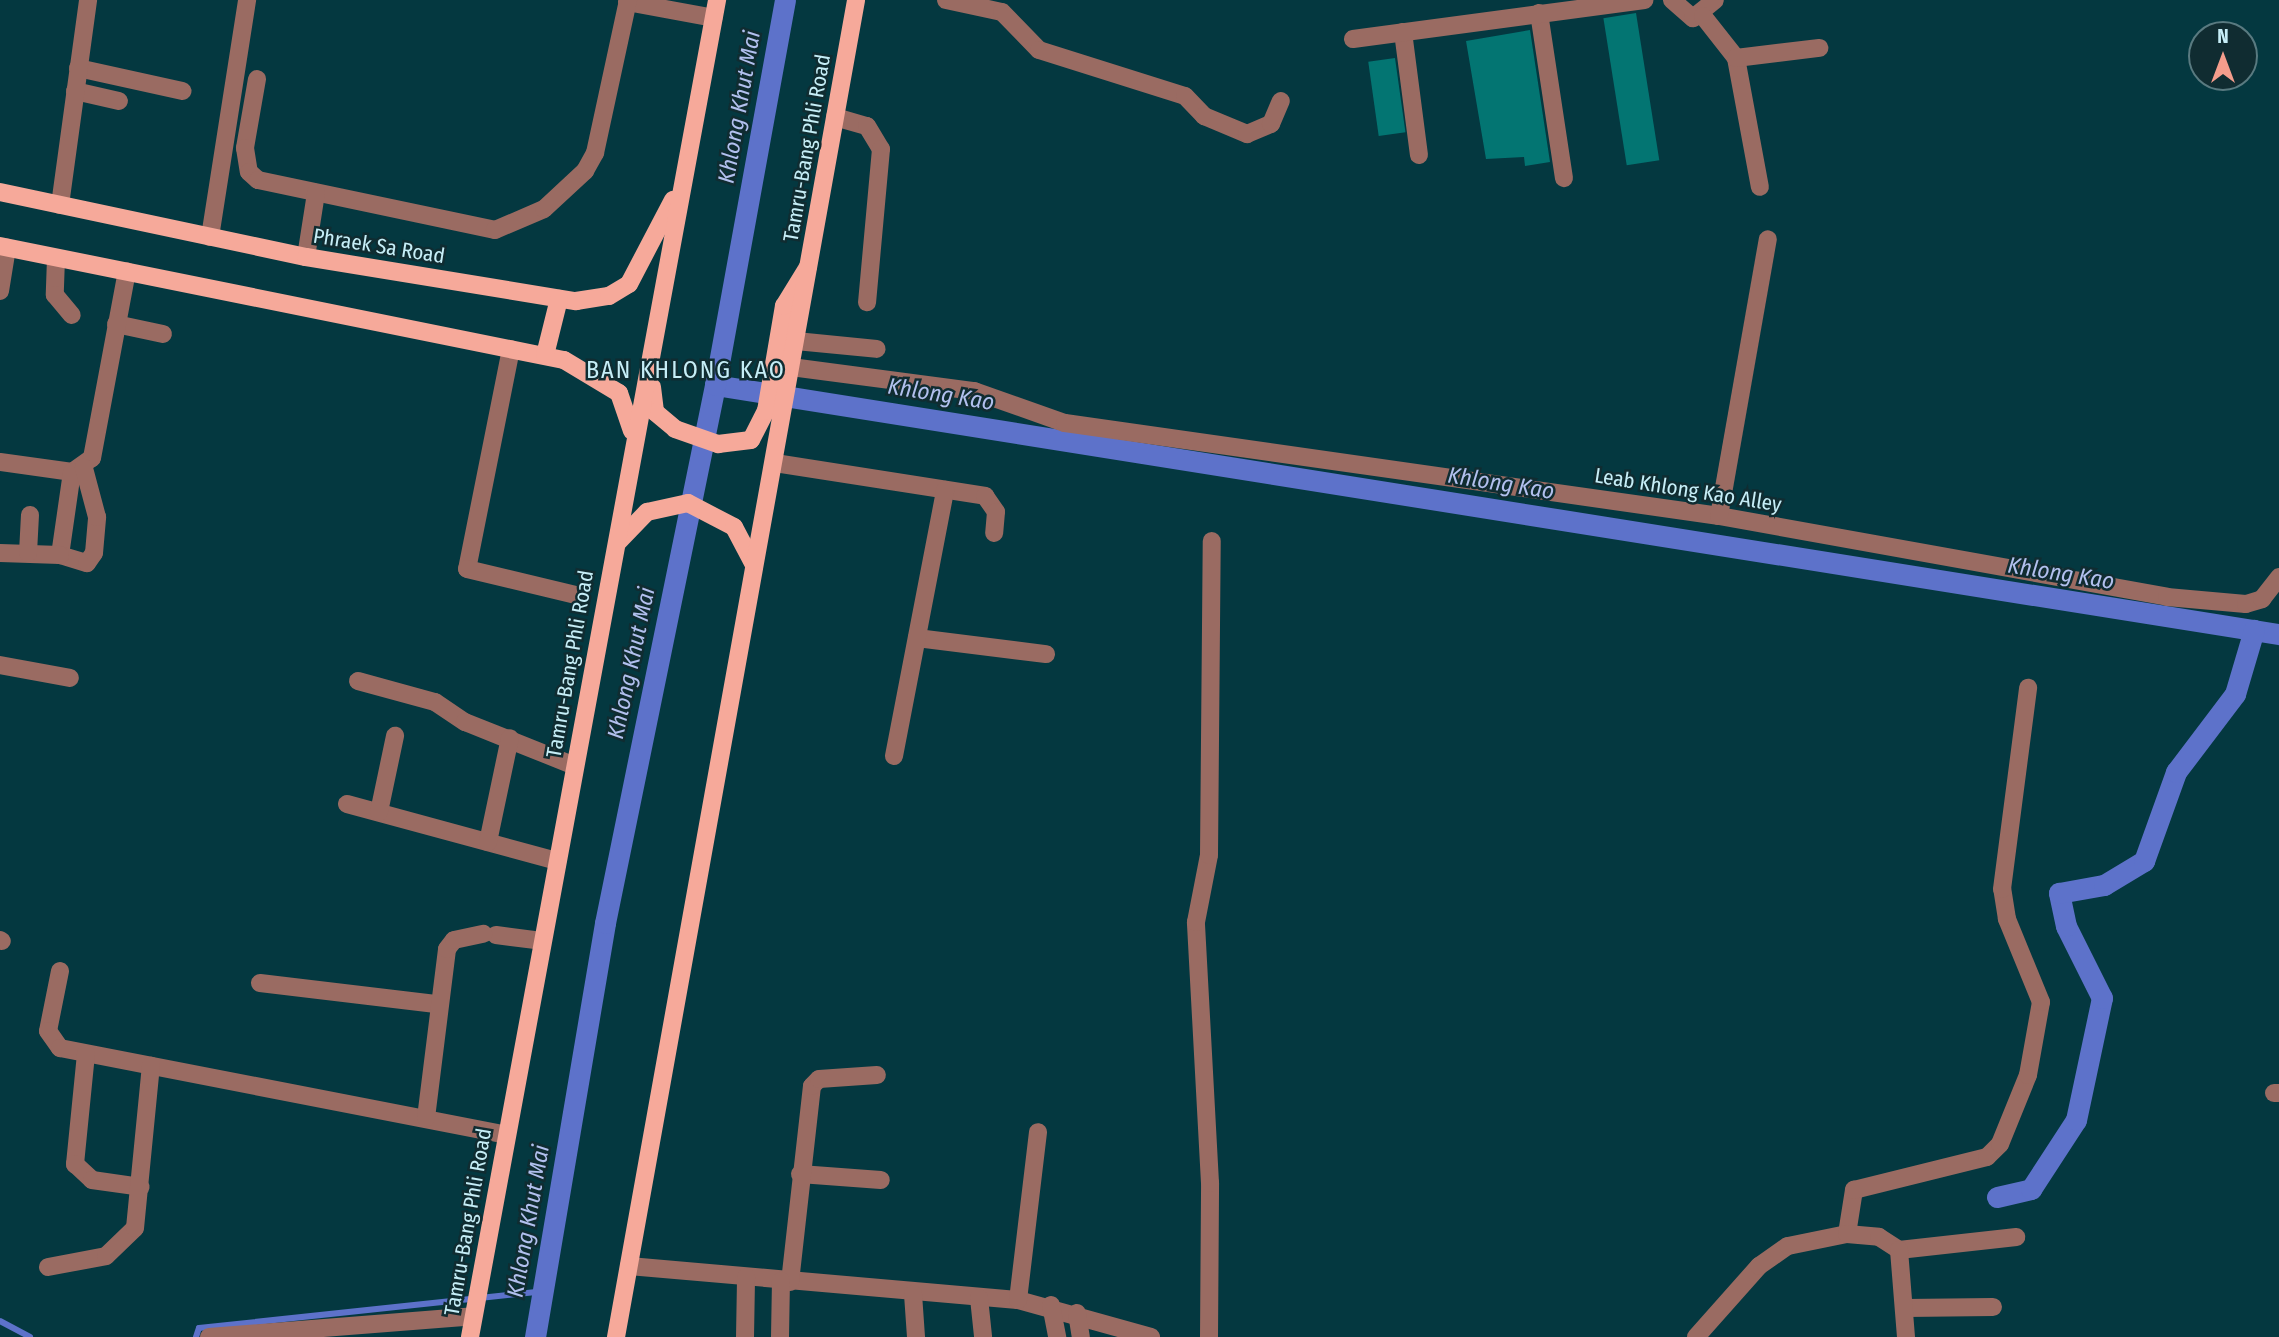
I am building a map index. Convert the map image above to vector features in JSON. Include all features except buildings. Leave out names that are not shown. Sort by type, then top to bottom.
[{"type":"main road","name":"Tamru-Bang Phli Road","points":[[616,1337],[783,420],[784,373],[796,341],[856,0]]},
{"type":"main road","name":"Tamru-Bang Phli Road","points":[[470,1337],[614,548],[716,9]]},
{"type":"main road","points":[[695,125],[651,392],[664,422],[696,439],[737,445],[755,437],[784,373],[784,306],[809,265]]},
{"type":"main road","name":"Phraek Sa Road","points":[[0,192],[306,257],[559,299],[594,300],[629,284],[685,175]]},
{"type":"main road","points":[[4,247],[545,355],[611,384],[626,403],[634,445]]},
{"type":"main road","points":[[545,355],[559,299]]},
{"type":"main road","points":[[614,548],[647,512],[688,503],[724,518],[749,548],[755,572]]},
{"type":"street","points":[[61,205],[88,0]]},
{"type":"street","points":[[210,237],[247,0]]},
{"type":"street","points":[[946,0],[1002,12],[1039,50],[1185,96],[1204,116],[1247,134],[1270,124],[1282,101]]},
{"type":"street","points":[[1353,39],[1644,0]]},
{"type":"street","points":[[1672,0],[1682,15],[1703,16],[1736,58],[1760,187]]},
{"type":"street","points":[[1703,16],[1715,0]]},
{"type":"street","points":[[257,79],[245,148],[249,172],[316,193],[487,230],[544,209],[580,178],[595,153],[627,1],[716,9]]},
{"type":"street","points":[[1539,13],[1564,178]]},
{"type":"street","points":[[1403,32],[1419,155]]},
{"type":"street","points":[[1736,58],[1819,48]]},
{"type":"street","points":[[78,68],[183,91]]},
{"type":"street","points":[[75,91],[119,101]]},
{"type":"street","points":[[835,117],[867,126],[881,149],[867,302]]},
{"type":"street","points":[[306,257],[316,193]]},
{"type":"street","points":[[1719,516],[1768,239]]},
{"type":"street","points":[[0,291],[4,247]]},
{"type":"street","points":[[55,258],[55,295],[72,315]]},
{"type":"street","points":[[60,555],[78,470],[95,444],[127,271]]},
{"type":"street","points":[[116,324],[163,334]]},
{"type":"street","points":[[796,341],[877,349]]},
{"type":"street","points":[[511,349],[467,569],[580,596]]},
{"type":"street","name":"Leab Khlong Kao Alley","points":[[784,373],[974,391],[1065,423],[1719,516],[2230,604],[2262,599],[2279,577]]},
{"type":"street","points":[[0,462],[78,470]]},
{"type":"street","points":[[775,463],[946,490],[994,502],[994,533]]},
{"type":"street","points":[[0,553],[60,555],[87,563],[94,553],[97,517],[78,470]]},
{"type":"street","points":[[894,755],[946,490]]},
{"type":"street","points":[[28,553],[30,515]]},
{"type":"street","points":[[1209,1337],[1210,1183],[1196,922],[1209,855],[1212,541]]},
{"type":"street","points":[[917,638],[1046,654]]},
{"type":"street","points":[[0,666],[71,678]]},
{"type":"street","points":[[358,681],[435,702],[575,766]]},
{"type":"street","points":[[1847,1234],[1854,1190],[1987,1157],[2000,1144],[2028,1075],[2041,1002],[2007,919],[2002,889],[2028,688]]},
{"type":"street","points":[[379,812],[395,736]]},
{"type":"street","points":[[488,842],[510,738]]},
{"type":"street","points":[[347,804],[557,861]]},
{"type":"street","points":[[426,1118],[436,1003],[447,949],[454,940],[489,934],[542,941]]},
{"type":"street","points":[[61,971],[48,1039],[86,1054],[507,1135]]},
{"type":"street","points":[[260,984],[436,1003]]},
{"type":"street","points":[[86,1054],[75,1164],[92,1180],[141,1187]]},
{"type":"street","points":[[48,1268],[106,1256],[123,1244],[135,1228],[151,1066]]},
{"type":"street","points":[[780,1337],[812,1086],[818,1079],[877,1075]]},
{"type":"street","points":[[1018,1300],[1038,1132]]},
{"type":"street","points":[[800,1174],[881,1180]]},
{"type":"street","points":[[1696,1337],[1759,1266],[1788,1246],[1847,1234],[1879,1237],[1899,1251],[2016,1237]]},
{"type":"street","points":[[1899,1251],[1906,1308],[1906,1337]]},
{"type":"street","points":[[629,1266],[913,1294],[1018,1300],[1051,1305],[1151,1337]]},
{"type":"street","points":[[745,1337],[746,1277]]},
{"type":"street","points":[[913,1294],[916,1337]]},
{"type":"street","points":[[979,1298],[983,1337]]},
{"type":"street","points":[[1051,1305],[1057,1337]]},
{"type":"street","points":[[1906,1308],[1993,1307]]},
{"type":"street","points":[[1077,1313],[1081,1337]]},
{"type":"street","points":[[209,1337],[345,1332],[473,1316]]},
{"type":"waterway","name":"Khlong Khut Mai","points":[[535,1337],[605,923],[715,385],[785,0]]},
{"type":"waterway","name":"Khlong Kao","points":[[715,385],[2279,634]]},
{"type":"waterway","points":[[1997,1197],[2031,1189],[2076,1120],[2102,998],[2066,926],[2059,893],[2104,885],[2144,861],[2176,772],[2235,694],[2254,630]]},
{"type":"waterway","points":[[196,1337],[199,1328],[543,1291]]},
{"type":"waterway","points":[[0,1321],[30,1337]]},
{"type":"district","name":"BAN KHLONG KAO","points":[[686,371]]}]
